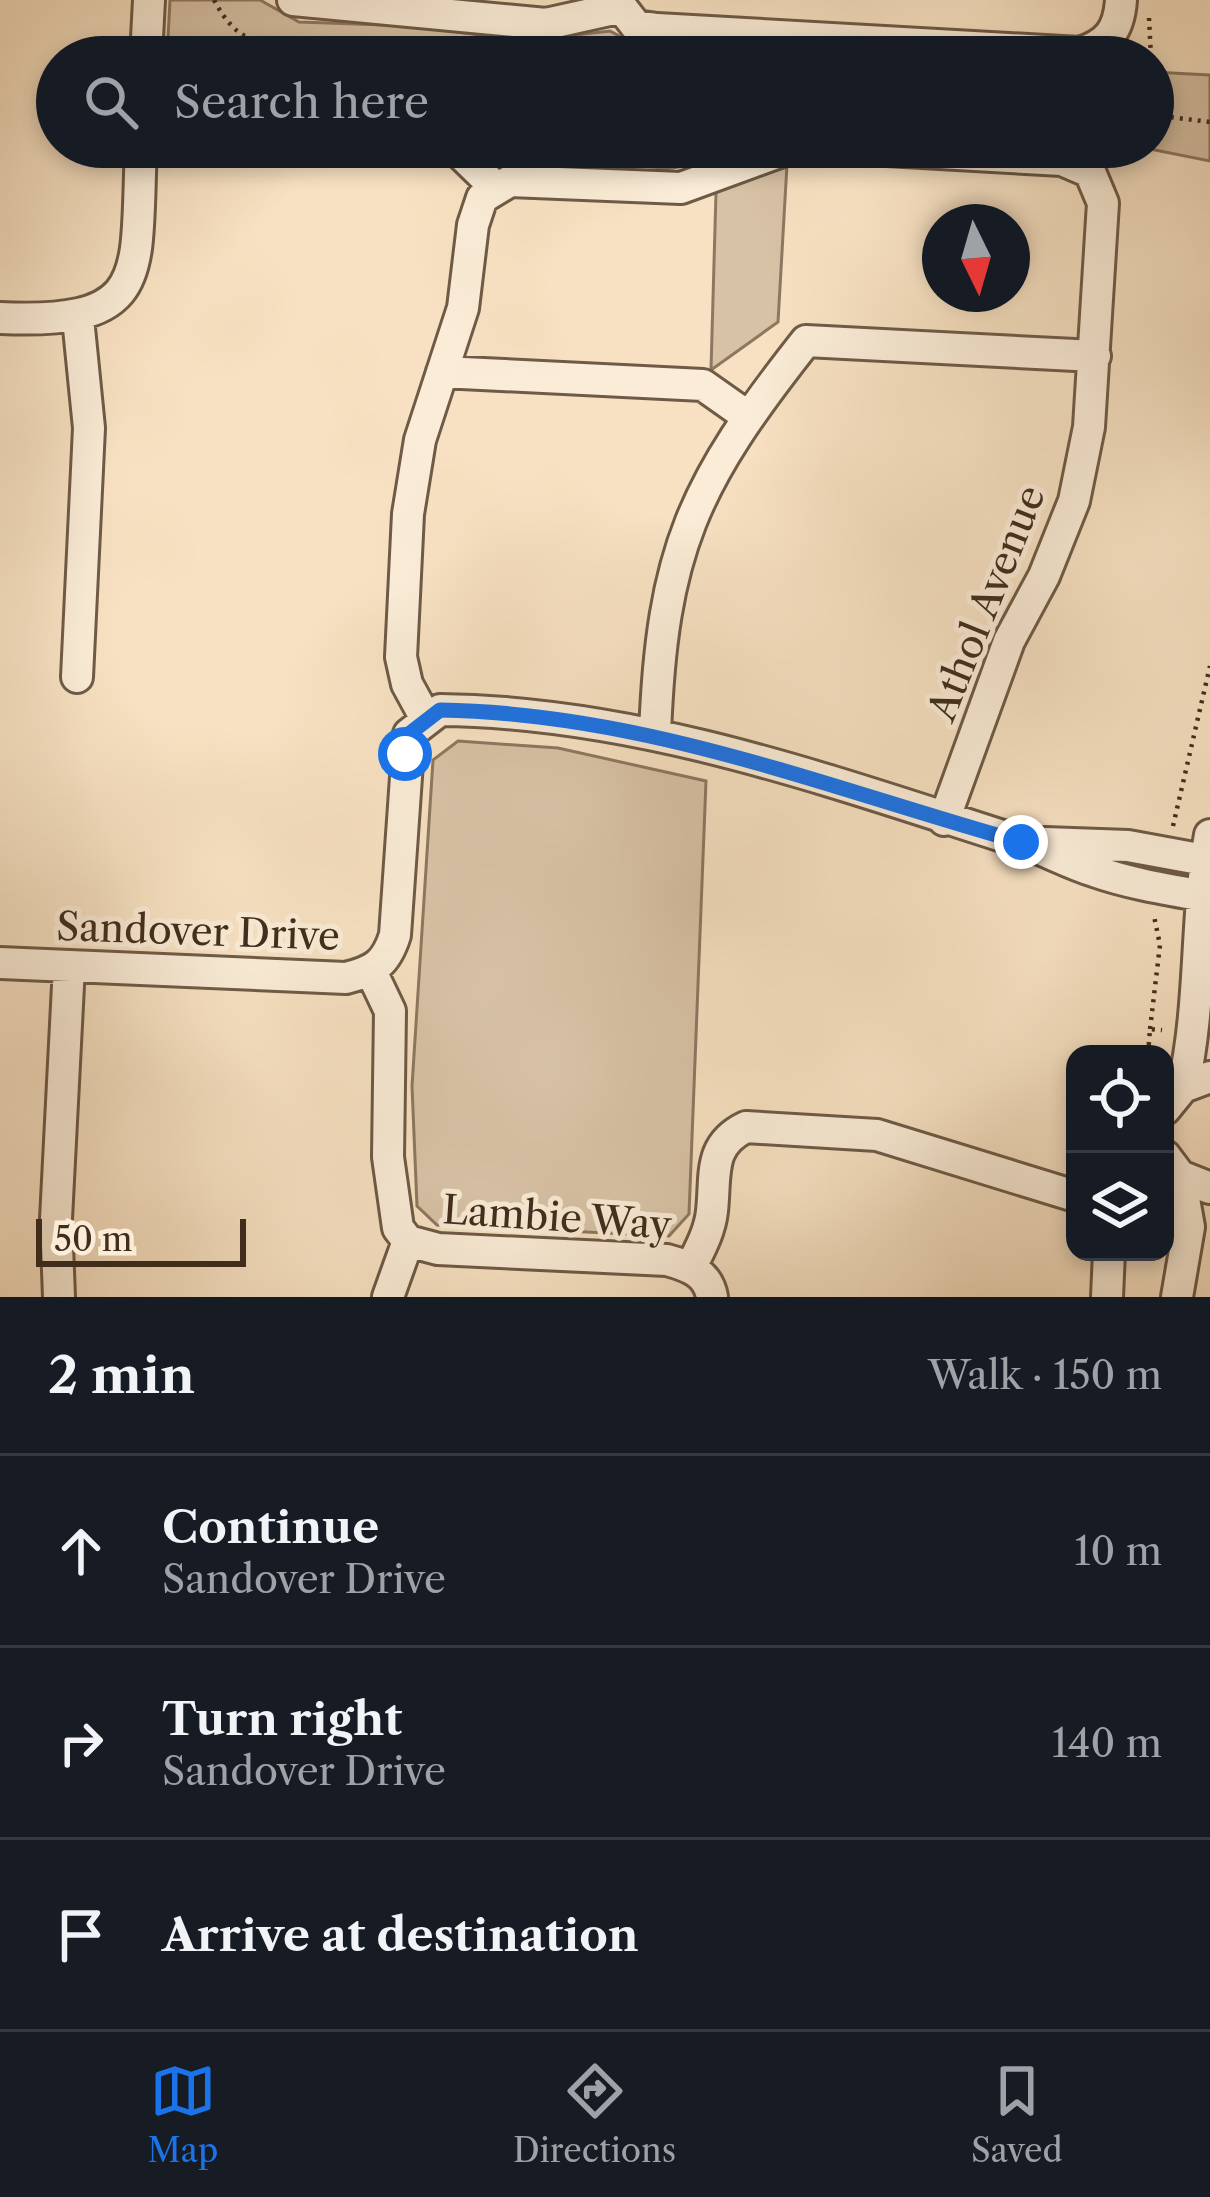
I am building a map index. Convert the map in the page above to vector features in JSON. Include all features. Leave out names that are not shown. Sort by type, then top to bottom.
[{"type":"street","points":[[147,36],[148,0]]},
{"type":"street","points":[[293,0],[546,24],[617,4],[636,26],[780,36]]},
{"type":"street","points":[[1110,36],[1117,28],[1121,0]]},
{"type":"street","points":[[0,318],[78,318],[115,298],[130,274],[139,168]]},
{"type":"street","points":[[476,168],[495,187]]},
{"type":"street","points":[[736,168],[681,188],[528,181],[495,187],[476,210],[463,308],[420,440],[408,514],[401,657],[407,684],[425,717],[459,710],[655,734],[776,764],[1021,842],[1093,871],[1205,896]]},
{"type":"street","name":"Athol Avenue","points":[[944,820],[1009,641],[1044,575],[1074,500],[1089,427],[1102,203],[1090,172],[1080,168]]},
{"type":"street","points":[[77,677],[89,428],[78,318]]},
{"type":"street","points":[[655,734],[658,648],[672,572],[707,478],[747,416],[806,341],[1095,356]]},
{"type":"street","points":[[442,372],[703,385],[747,416]]},
{"type":"street","name":"Sandover Drive","points":[[0,963],[346,978],[371,971],[388,958],[395,935],[405,754],[409,734],[425,717]]},
{"type":"street","points":[[1021,842],[1208,852],[1186,1091]]},
{"type":"street","points":[[59,1297],[56,1219],[69,966]]},
{"type":"street","name":"Lambie Way","points":[[371,971],[390,1011],[388,1157],[398,1228],[408,1241],[438,1249],[667,1260],[691,1267]]},
{"type":"street","points":[[712,1297],[710,1284],[691,1267],[712,1215],[717,1151],[729,1135],[746,1127],[877,1136],[1066,1193]]},
{"type":"street","points":[[1174,1167],[1210,1188]]},
{"type":"street","points":[[1174,1173],[1189,1227],[1177,1297]]},
{"type":"street","points":[[388,1297],[408,1241]]},
{"type":"street","points":[[1107,1297],[1109,1261]]},
{"type":"path","points":[[214,0],[244,36]]},
{"type":"path","points":[[1174,118],[1210,122]]},
{"type":"shaded area","points":[[170,0],[260,0],[299,22],[413,26],[487,36],[168,36]]},
{"type":"shaded area","points":[[610,31],[619,36],[567,36]]},
{"type":"shaded area","points":[[1174,73],[1210,75],[1210,161],[1174,154]]},
{"type":"shaded area","points":[[553,168],[671,168],[597,172]]},
{"type":"shaded area","points":[[717,168],[787,168],[778,322],[711,370]]},
{"type":"shaded area","points":[[458,741],[558,748],[706,781],[689,1214],[669,1236],[437,1225],[417,1206],[412,1086],[433,760]]},
{"type":"route","points":[[405,754],[409,734],[425,717],[440,710],[555,718],[655,734],[776,764],[1021,842]]}]
